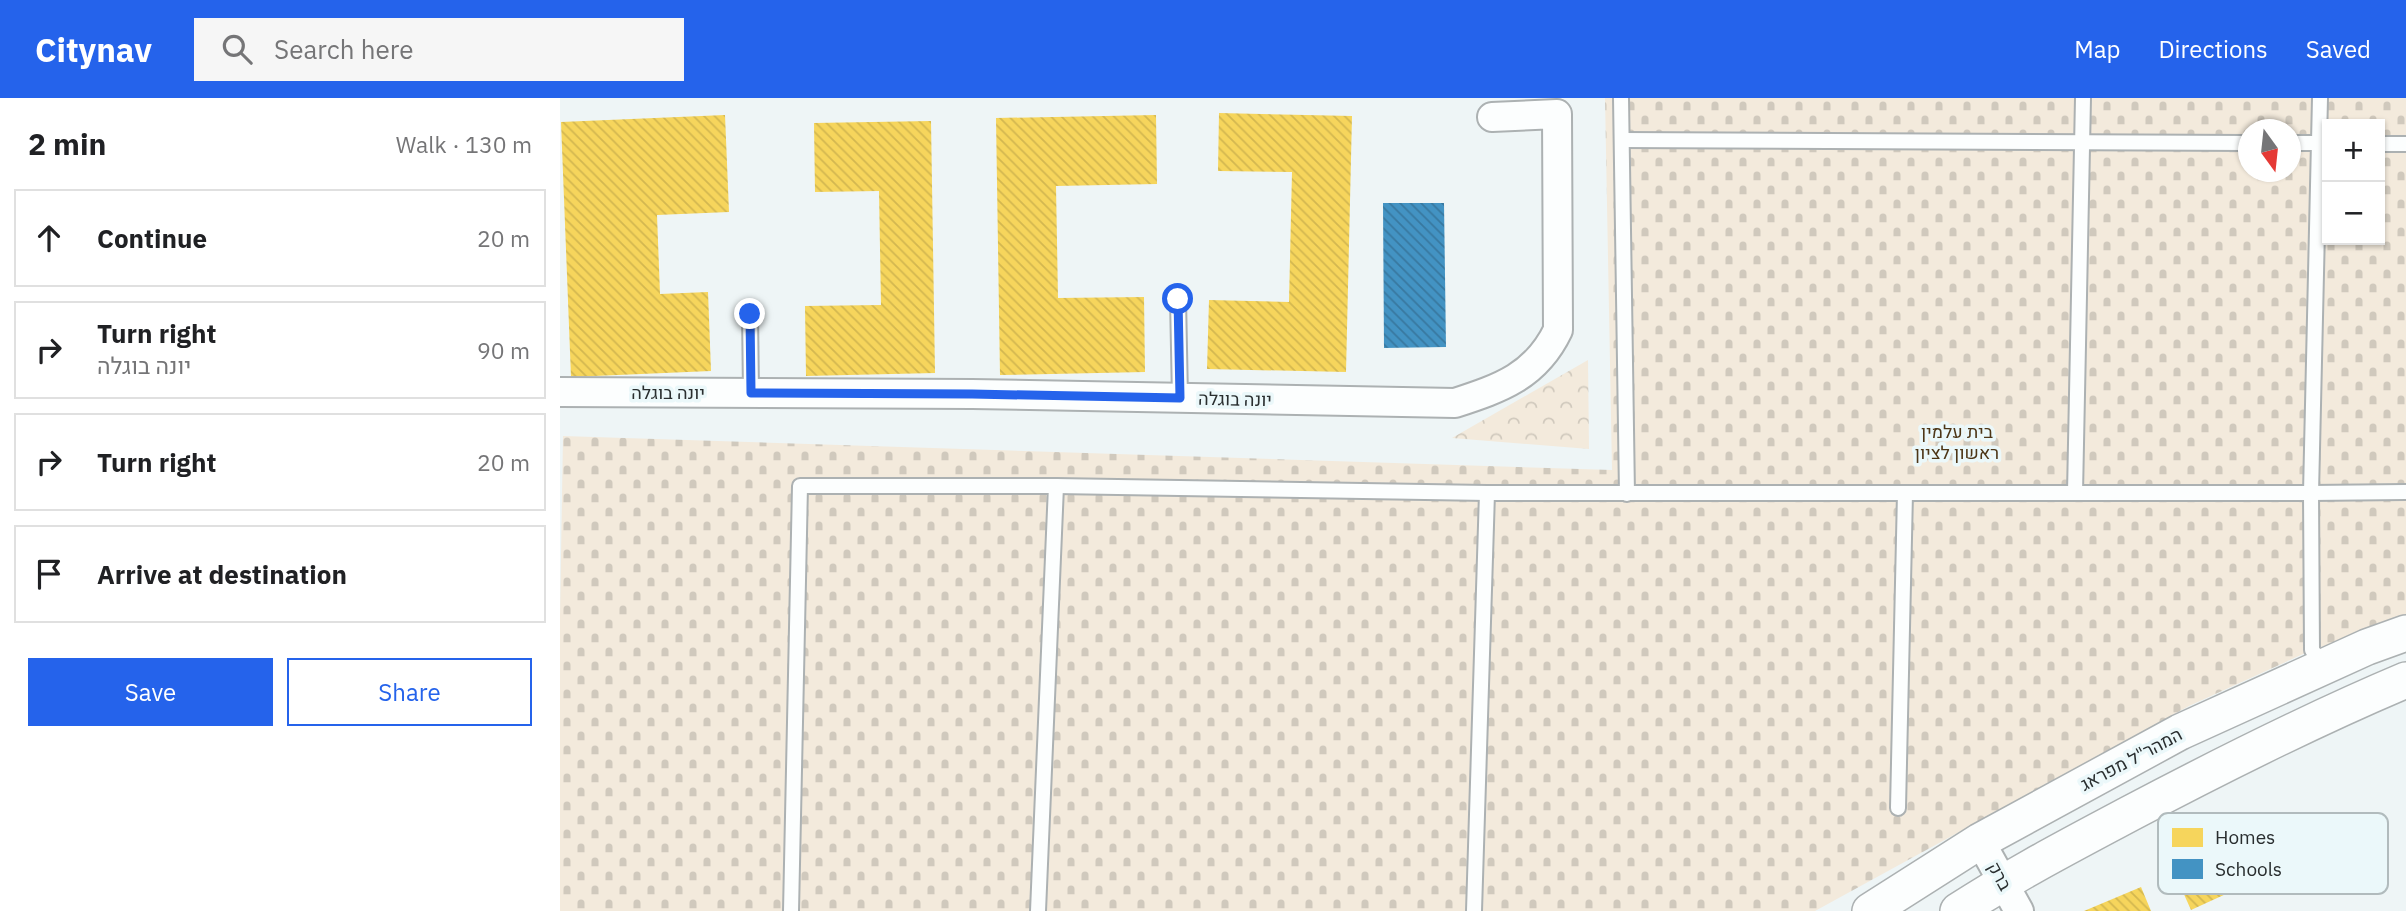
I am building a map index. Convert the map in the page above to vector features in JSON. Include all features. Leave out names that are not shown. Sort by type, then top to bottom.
[{"type":"street","name":"יונה בוגלה","points":[[560,392],[972,394],[1455,403],[1492,391],[1519,377],[1540,360],[1558,330],[1557,114],[1492,117]]},
{"type":"street","name":"המהר\"ל מפראג","points":[[1870,911],[1980,842],[2180,732],[2406,633]]},
{"type":"street","points":[[1958,911],[2011,896],[2200,777],[2294,730],[2406,680]]},
{"type":"street","name":"ברק","points":[[1980,842],[2011,896]]},
{"type":"lane","points":[[1621,98],[1627,494]]},
{"type":"lane","points":[[2075,493],[2083,98]]},
{"type":"lane","points":[[2320,98],[2322,128]]},
{"type":"lane","points":[[1622,140],[2238,143]]},
{"type":"lane","points":[[2301,143],[2322,143]]},
{"type":"lane","points":[[2385,144],[2406,144]]},
{"type":"lane","points":[[2322,172],[2311,493],[2312,650],[2325,667]]},
{"type":"lane","points":[[1178,299],[1180,398]]},
{"type":"lane","points":[[750,314],[751,393]]},
{"type":"lane","points":[[791,911],[800,486],[1056,486],[1627,494],[2406,492]]},
{"type":"lane","points":[[1038,911],[1056,486]]},
{"type":"lane","points":[[1474,911],[1487,493]]},
{"type":"lane","points":[[1898,808],[1905,493]]},
{"type":"green space","name":"בית עלמין ראשון לציון","points":[[1605,98],[2406,98],[2406,619],[2312,650],[2189,706],[1815,911],[560,911],[563,436],[1612,470]]},
{"type":"green space","points":[[1588,360],[1589,449],[1452,438]]},
{"type":"building: Homes","points":[[1219,113],[1352,116],[1346,372],[1207,369],[1209,300],[1289,302],[1292,172],[1218,171]]},
{"type":"building: Homes","points":[[725,115],[729,212],[657,215],[660,294],[708,292],[711,371],[571,377],[561,122]]},
{"type":"building: Homes","points":[[1156,115],[1157,184],[1056,186],[1058,298],[1144,297],[1145,372],[1000,375],[996,118]]},
{"type":"building: Homes","points":[[931,121],[935,373],[806,376],[805,306],[881,305],[879,191],[815,192],[814,123]]},
{"type":"building: Homes","points":[[2141,887],[2151,911],[2084,911]]},
{"type":"building: Homes","points":[[2184,894],[2226,894],[2191,910]]},
{"type":"building: Schools","points":[[1383,203],[1444,203],[1446,347],[1384,348]]},
{"type":"route","points":[[750,314],[751,393],[1180,398],[1178,299]]}]
